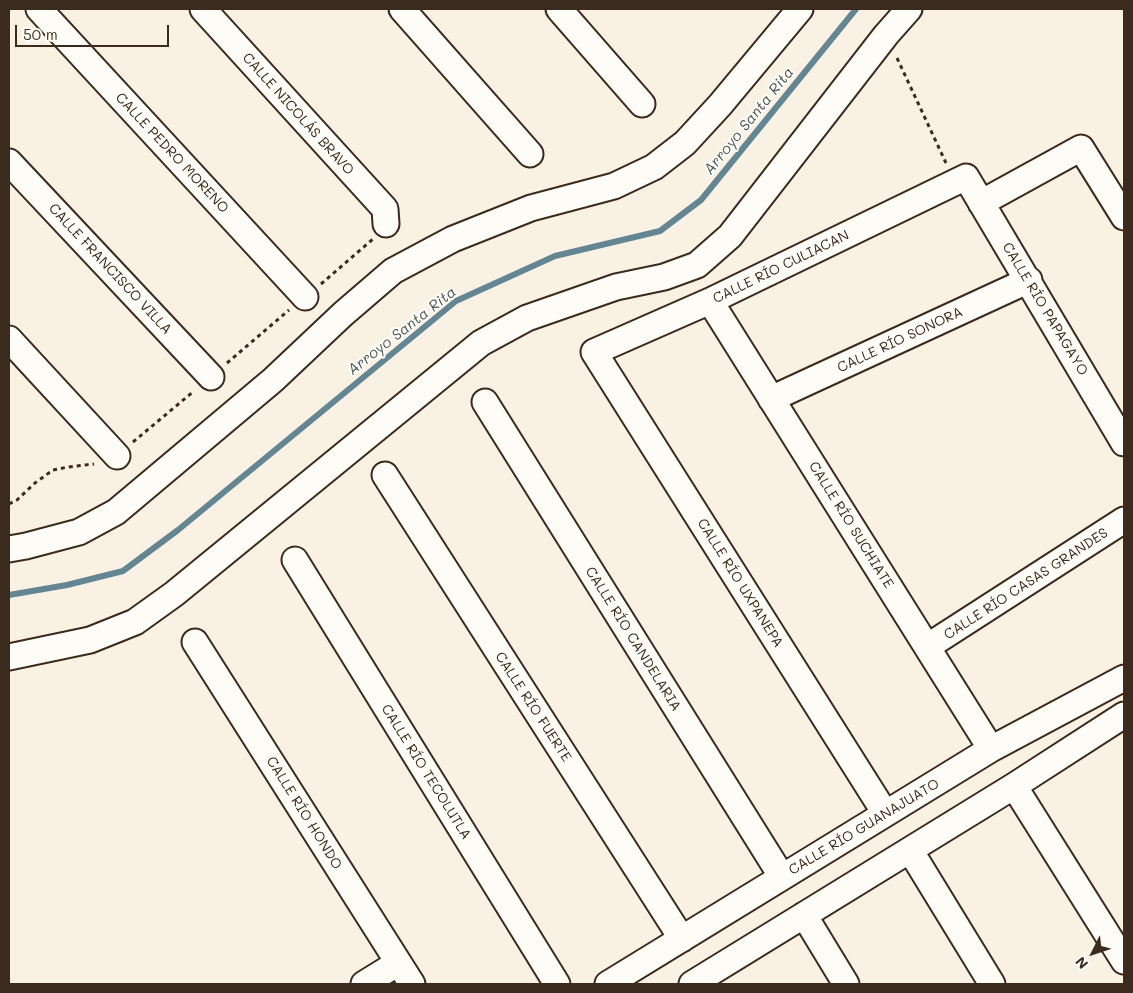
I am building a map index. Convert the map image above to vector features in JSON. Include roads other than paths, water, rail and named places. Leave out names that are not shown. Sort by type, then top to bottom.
[{"type":"street","name":"CALLE PEDRO MORENO","points":[[39,9],[305,297]]},
{"type":"street","name":"CALLE NICOLÁS BRAVO","points":[[203,9],[385,210],[386,224]]},
{"type":"street","points":[[402,9],[530,154]]},
{"type":"street","points":[[559,9],[642,104]]},
{"type":"street","points":[[9,549],[79,532],[116,512],[273,380],[343,314],[393,271],[454,239],[531,208],[614,186],[654,167],[685,143],[720,105],[800,9]]},
{"type":"street","points":[[9,657],[90,640],[135,622],[182,588],[482,343],[504,330],[527,318],[616,288],[664,278],[697,265],[730,236],[886,34],[909,9]]},
{"type":"street","points":[[981,203],[1081,148],[1124,217]]},
{"type":"street","name":"CALLE FRANCISCO VILLA","points":[[9,162],[211,376]]},
{"type":"street","name":"CALLE RÍO PAPAGAYO","points":[[960,179],[981,203],[1029,280],[1124,443]]},
{"type":"street","name":"CALLE RÍO CULIACAN","points":[[594,352],[710,301],[960,179]]},
{"type":"street","name":"CALLE RÍO SONORA","points":[[772,399],[1029,280]]},
{"type":"street","name":"CALLE RÍO SUCHIATE","points":[[710,301],[991,749]]},
{"type":"street","points":[[9,339],[117,456]]},
{"type":"street","name":"CALLE RÍO UXPANEPA","points":[[594,352],[885,813]]},
{"type":"street","name":"CALLE RÍO CANDELARIA","points":[[485,402],[782,877]]},
{"type":"street","name":"CALLE RÍO FUERTE","points":[[385,475],[682,939]]},
{"type":"street","name":"CALLE RÍO CASAS GRANDES","points":[[927,647],[1124,520]]},
{"type":"street","name":"CALLE RÍO TECOLUTLA","points":[[294,560],[557,984]]},
{"type":"street","name":"CALLE RÍO HONDO","points":[[195,642],[412,984]]},
{"type":"street","name":"CALLE RÍO GUANAJUATO","points":[[608,984],[991,749],[1124,678]]},
{"type":"street","points":[[699,982],[804,915],[1122,722]]},
{"type":"street","points":[[1014,786],[1124,961]]},
{"type":"street","points":[[910,850],[992,984]]},
{"type":"street","points":[[804,915],[846,984]]},
{"type":"street","points":[[364,984],[398,963]]},
{"type":"waterway","name":"Arroyo Santa Rita","points":[[9,595],[67,585],[123,571],[178,530],[456,301],[555,256],[660,231],[701,200],[856,9]]}]
